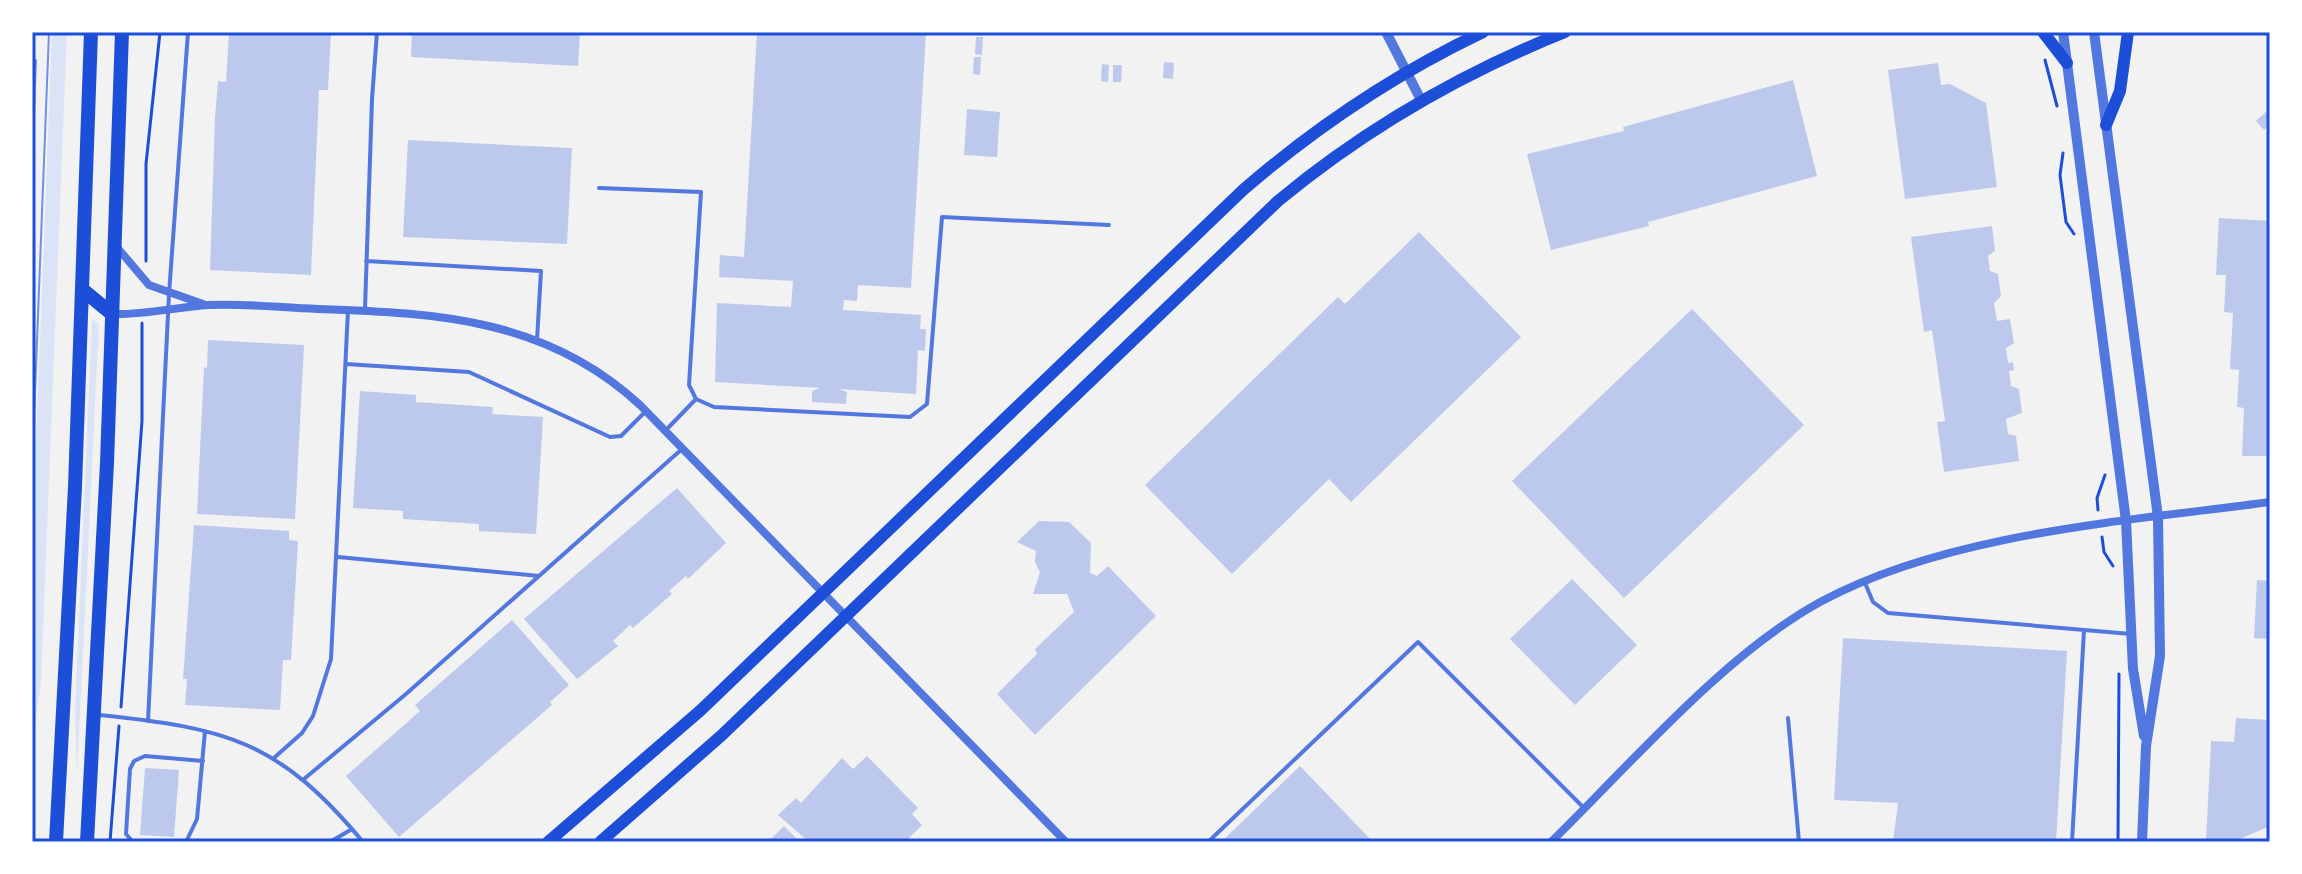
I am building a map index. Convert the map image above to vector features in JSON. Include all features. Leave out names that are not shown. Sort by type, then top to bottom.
[{"type":"main road","points":[[56,842],[83,290],[91,32]]},
{"type":"main road","points":[[87,842],[122,32]]},
{"type":"main road","points":[[548,842],[701,710],[825,594],[1220,210],[1316,130],[1406,71],[1483,32]]},
{"type":"main road","points":[[603,841],[722,735],[1268,210],[1346,147],[1421,100],[1483,67],[1565,32]]},
{"type":"main road","points":[[2043,32],[2067,63]]},
{"type":"main road","points":[[2106,125],[2120,91],[2128,32]]},
{"type":"main road","points":[[83,290],[112,314]]},
{"type":"street","points":[[1386,32],[1421,100]]},
{"type":"street","points":[[2063,32],[2126,521],[2133,669],[2146,746]]},
{"type":"street","points":[[2094,32],[2158,517],[2160,665],[2146,746],[2142,842]]},
{"type":"street","points":[[115,245],[149,285],[208,305]]},
{"type":"street","points":[[112,314],[143,315],[208,305],[447,316],[537,340],[600,371],[646,411],[1066,842]]},
{"type":"street","points":[[1551,842],[1702,692],[1803,613],[1864,581],[1964,549],[2126,521],[2270,502]]},
{"type":"lane","points":[[148,721],[169,294],[188,32]]},
{"type":"lane","points":[[365,310],[377,32]]},
{"type":"lane","points":[[599,188],[701,192],[689,385],[696,399],[714,407],[910,417],[927,404],[942,217],[1109,225]]},
{"type":"lane","points":[[366,261],[541,271],[537,340]]},
{"type":"lane","points":[[275,757],[307,726],[325,683],[331,659],[348,310]]},
{"type":"lane","points":[[346,364],[469,372],[610,437],[621,436],[646,411]]},
{"type":"lane","points":[[665,431],[696,399]]},
{"type":"lane","points":[[304,779],[682,449]]},
{"type":"lane","points":[[337,556],[539,576]]},
{"type":"lane","points":[[1864,581],[1873,602],[1888,613],[2131,634]]},
{"type":"lane","points":[[2072,842],[2084,630]]},
{"type":"lane","points":[[1208,842],[1418,642],[1585,809]]},
{"type":"lane","points":[[92,714],[205,731],[275,757],[304,779],[363,842]]},
{"type":"lane","points":[[1788,718],[1799,842]]},
{"type":"lane","points":[[186,842],[197,819],[205,731]]},
{"type":"lane","points":[[133,842],[126,834],[130,769],[134,761],[141,756],[203,761]]},
{"type":"lane","points":[[330,842],[352,829]]},
{"type":"path","points":[[149,285],[145,269],[146,164],[160,32]]},
{"type":"path","points":[[2042,53],[2058,110]]},
{"type":"path","points":[[2062,140],[2064,164],[2060,175],[2066,222]]},
{"type":"path","points":[[110,842],[142,421],[143,315]]},
{"type":"path","points":[[2104,552],[2114,571]]},
{"type":"path","points":[[2118,662],[2118,842]]},
{"type":"shaded area","points":[[52,32],[67,32],[41,681],[32,748],[32,547]]},
{"type":"shaded area","points":[[92,319],[99,324],[77,777],[75,709]]},
{"type":"building","points":[[229,32],[331,32],[328,90],[319,90],[311,275],[210,270],[215,118],[218,81],[226,82]]},
{"type":"building","points":[[412,32],[580,32],[578,66],[411,57]]},
{"type":"building","points":[[757,32],[926,32],[911,288],[858,285],[857,301],[844,300],[843,310],[921,315],[920,329],[926,329],[925,351],[918,350],[916,394],[839,389],[847,392],[846,404],[812,402],[812,391],[820,388],[715,382],[717,303],[791,307],[793,281],[719,277],[720,255],[744,257]]},
{"type":"building","points":[[976,37],[983,37],[982,55],[975,54]]},
{"type":"building","points":[[974,57],[981,57],[980,75],[973,74]]},
{"type":"building","points":[[1164,62],[1174,63],[1173,79],[1163,78]]},
{"type":"building","points":[[1938,63],[1941,85],[1950,84],[1986,103],[1997,187],[1905,199],[1888,70]]},
{"type":"building","points":[[1102,64],[1109,65],[1108,82],[1101,81]]},
{"type":"building","points":[[1113,65],[1122,65],[1121,82],[1113,82]]},
{"type":"building","points":[[1793,80],[1817,176],[1648,222],[1649,226],[1551,250],[1527,154],[1624,131],[1623,127]]},
{"type":"building","points":[[2270,108],[2270,124],[2264,130],[2256,121]]},
{"type":"building","points":[[967,109],[1000,112],[997,157],[964,155]]},
{"type":"building","points":[[408,140],[572,148],[567,244],[403,237]]},
{"type":"building","points":[[2219,218],[2270,221],[2270,456],[2242,456],[2244,408],[2237,407],[2239,370],[2230,369],[2233,313],[2224,312],[2226,275],[2216,275]]},
{"type":"building","points":[[1992,226],[1995,251],[1988,256],[1990,271],[1998,274],[2001,296],[1994,303],[1997,321],[2010,319],[2014,343],[2006,348],[2008,363],[2013,362],[2014,370],[2009,371],[2011,386],[2019,389],[2022,413],[2006,419],[2008,434],[2016,436],[2019,461],[1944,472],[1937,422],[1945,421],[1932,330],[1924,332],[1911,237]]},
{"type":"building","points":[[1419,232],[1521,337],[1351,502],[1329,479],[1232,574],[1145,485],[1338,297],[1345,304]]},
{"type":"building","points":[[1692,309],[1804,425],[1624,598],[1512,481]]},
{"type":"building","points":[[208,340],[304,345],[295,519],[197,514]]},
{"type":"building","points":[[360,391],[416,395],[416,402],[493,407],[492,414],[543,417],[536,534],[479,531],[479,524],[403,519],[403,511],[353,508]]},
{"type":"building","points":[[677,488],[726,543],[688,579],[686,576],[669,591],[672,594],[633,628],[630,625],[613,641],[618,646],[577,679],[524,619]]},
{"type":"building","points":[[1039,521],[1069,522],[1091,543],[1090,573],[1097,576],[1108,566],[1156,616],[1035,735],[997,694],[1037,654],[1035,649],[1074,612],[1067,594],[1033,594],[1040,572],[1035,562],[1036,551],[1017,542]]},
{"type":"building","points":[[194,525],[289,531],[289,540],[298,541],[291,660],[283,660],[280,710],[185,705],[187,679],[183,679]]},
{"type":"building","points":[[1572,579],[1637,645],[1575,705],[1510,639]]},
{"type":"building","points":[[2257,580],[2270,581],[2270,639],[2254,638]]},
{"type":"building","points":[[512,620],[569,685],[550,702],[552,705],[399,837],[346,776],[420,711],[415,705]]},
{"type":"building","points":[[1843,638],[2067,651],[2056,842],[1893,842],[1898,803],[1834,800]]},
{"type":"building","points":[[2236,718],[2270,720],[2270,826],[2233,842],[2206,842],[2211,741],[2234,742]]},
{"type":"building","points":[[867,756],[918,808],[912,814],[922,825],[908,839],[911,842],[809,842],[778,815],[796,798],[801,803],[842,758],[853,769]]},
{"type":"building","points":[[1300,766],[1373,842],[1221,842]]},
{"type":"building","points":[[145,768],[179,770],[174,837],[140,835]]},
{"type":"building","points":[[784,826],[800,842],[768,842]]},
{"type":"tram line","points":[[32,470],[49,32]]},
{"type":"tram line","points":[[32,163],[36,60]]}]
